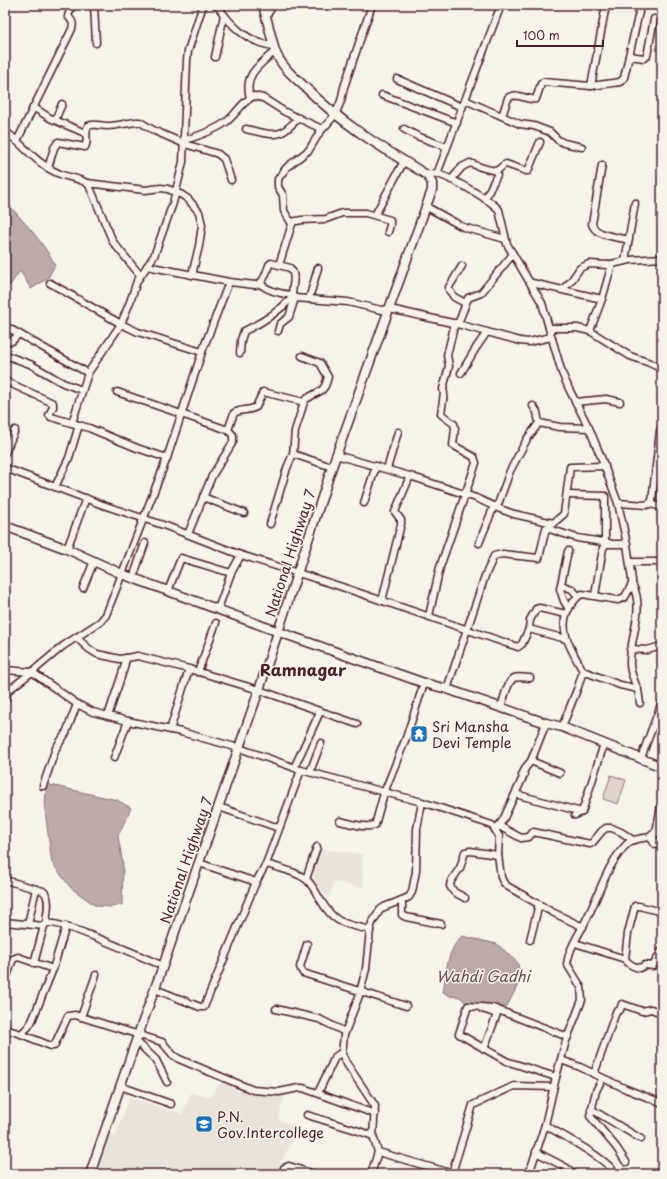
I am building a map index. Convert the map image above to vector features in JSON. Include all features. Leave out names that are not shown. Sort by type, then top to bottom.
[{"type":"main road","points":[[263,5],[274,49],[278,59],[290,74],[335,115],[374,143],[427,175]]},
{"type":"main road","name":"National Highway 7","points":[[90,1174],[279,632],[332,466],[427,207],[433,187],[430,178],[427,175]]},
{"type":"main road","points":[[5,526],[67,549],[122,574],[279,632],[424,683],[447,689],[546,723],[562,727],[662,767]]},
{"type":"main road","points":[[662,806],[657,834],[653,841],[655,843],[662,842]]},
{"type":"street","points":[[17,141],[72,30],[74,24],[68,16],[72,5]]},
{"type":"street","points":[[94,5],[96,43]]},
{"type":"street","points":[[72,423],[88,373],[121,324],[137,281],[154,256],[176,192],[183,162],[185,142],[188,51],[203,5]]},
{"type":"street","points":[[217,5],[236,29],[252,40],[274,49],[253,71],[248,87],[250,98]]},
{"type":"street","points":[[266,17],[273,5]]},
{"type":"street","points":[[279,265],[290,232],[291,222],[284,211],[283,195],[278,187],[278,179],[287,167],[309,150],[322,129],[335,115],[341,101],[344,87],[372,5]]},
{"type":"street","points":[[437,174],[501,5]]},
{"type":"street","points":[[591,86],[606,5]]},
{"type":"street","points":[[502,116],[510,95],[513,94],[533,100],[536,99],[543,82],[591,86],[611,84],[623,80],[639,12]]},
{"type":"street","points":[[215,57],[224,15]]},
{"type":"street","points":[[629,56],[646,58],[654,20]]},
{"type":"street","points":[[396,79],[462,107]]},
{"type":"street","points":[[382,95],[456,124]]},
{"type":"street","points":[[185,142],[226,122],[250,98],[254,96],[263,98],[279,109],[322,129]]},
{"type":"street","points":[[465,100],[523,125],[534,126],[550,132],[560,141],[582,147]]},
{"type":"street","points":[[55,120],[62,104]]},
{"type":"street","points":[[33,108],[55,120],[85,133]]},
{"type":"street","points":[[246,129],[280,133],[284,132],[299,118]]},
{"type":"street","points":[[48,168],[54,148],[58,142],[85,147],[87,142],[85,133],[86,128],[90,124],[105,126],[140,122],[156,131],[222,156],[231,180]]},
{"type":"street","points":[[404,129],[417,136],[447,147]]},
{"type":"street","points":[[5,132],[17,141],[37,161],[61,174],[87,183],[145,190],[161,188],[182,195],[195,206],[201,217],[201,236],[192,275]]},
{"type":"street","points":[[451,180],[462,167],[470,163],[493,170],[498,170],[506,164],[526,172],[528,171],[540,142]]},
{"type":"street","points":[[375,215],[404,161]]},
{"type":"street","points":[[602,165],[595,202],[592,224],[593,227],[601,233],[629,240]]},
{"type":"street","points":[[427,175],[437,174],[451,180],[496,206],[502,216],[505,239],[532,283],[542,303],[562,373],[589,428],[605,466],[618,503],[627,544],[632,584],[636,594],[637,609],[630,650],[630,666],[632,677],[638,688],[640,703]]},
{"type":"street","points":[[485,199],[497,175]]},
{"type":"street","points":[[87,183],[113,242],[140,275]]},
{"type":"street","points":[[625,261],[635,203]]},
{"type":"street","points":[[427,207],[463,226],[505,239]]},
{"type":"street","points":[[291,222],[308,219],[326,219],[342,214],[366,213],[390,220],[388,232]]},
{"type":"street","points":[[428,616],[440,567],[466,495],[476,460],[474,457],[453,445],[454,424],[441,414],[444,393],[443,389],[449,366],[447,355],[456,324],[468,298],[481,293],[513,254]]},
{"type":"street","points":[[563,289],[572,281],[580,268],[585,265],[612,264],[644,258],[662,258]]},
{"type":"street","points":[[260,284],[271,263],[290,268],[294,273],[294,296],[289,317],[280,324],[278,331]]},
{"type":"street","points":[[590,331],[602,299],[612,264]]},
{"type":"street","points":[[147,266],[229,282],[255,285],[260,284],[268,289],[309,299],[348,302],[381,310],[390,309],[525,342],[551,337]]},
{"type":"street","points":[[462,266],[449,290],[454,297],[465,303]]},
{"type":"street","points":[[309,299],[318,268]]},
{"type":"street","points":[[5,701],[6,692],[62,646],[93,628],[104,619],[167,458],[202,352],[229,282]]},
{"type":"street","points":[[50,283],[121,324],[145,334],[202,352]]},
{"type":"street","points":[[532,283],[602,299]]},
{"type":"street","points":[[240,352],[241,340],[244,331],[259,324],[284,306],[294,296]]},
{"type":"street","points":[[5,326],[88,373]]},
{"type":"street","points":[[549,328],[577,328],[590,331],[630,356],[662,369]]},
{"type":"street","points":[[460,374],[487,332]]},
{"type":"street","points":[[5,342],[12,341],[19,334]]},
{"type":"street","points":[[5,355],[30,364],[63,384],[82,390]]},
{"type":"street","points":[[270,524],[293,454],[295,431],[304,402],[306,399],[326,386],[328,377],[320,363],[302,356]]},
{"type":"street","points":[[5,381],[48,400],[54,405],[50,413],[51,417],[100,432],[137,448],[167,458]]},
{"type":"street","points":[[117,392],[228,430],[234,435],[233,442],[216,469],[188,534]]},
{"type":"street","points":[[228,430],[234,413],[240,410],[248,410],[256,407],[263,392],[304,402]]},
{"type":"street","points":[[575,402],[606,400],[620,402]]},
{"type":"street","points":[[479,543],[510,471],[527,439],[539,423],[537,412],[533,406]]},
{"type":"street","points":[[539,423],[560,427],[589,428]]},
{"type":"street","points":[[55,487],[69,458],[79,425]]},
{"type":"street","points":[[650,504],[652,501],[660,431],[662,426]]},
{"type":"street","points":[[5,453],[14,430]]},
{"type":"street","points":[[387,469],[398,432]]},
{"type":"street","points":[[293,454],[332,466]]},
{"type":"street","points":[[336,455],[410,476],[525,517],[553,523]]},
{"type":"street","points":[[364,503],[376,466]]},
{"type":"street","points":[[447,689],[494,556],[502,554],[539,558],[546,528],[564,514],[570,467],[605,466]]},
{"type":"street","points":[[5,468],[188,534],[241,555],[518,647],[522,644],[529,629],[530,620],[536,609],[568,611]]},
{"type":"street","points":[[382,601],[401,524],[401,520],[394,512],[410,476]]},
{"type":"street","points":[[567,495],[605,496],[607,543],[604,548],[595,595]]},
{"type":"street","points":[[203,497],[244,513]]},
{"type":"street","points":[[67,549],[86,498]]},
{"type":"street","points":[[618,503],[650,504],[662,507]]},
{"type":"street","points":[[546,528],[577,538],[607,543],[627,544]]},
{"type":"street","points":[[133,578],[145,543]]},
{"type":"street","points":[[568,551],[561,585],[561,593],[568,611]]},
{"type":"street","points":[[218,609],[231,573],[241,555]]},
{"type":"street","points":[[168,591],[181,558],[231,573]]},
{"type":"street","points":[[83,588],[94,561]]},
{"type":"street","points":[[630,562],[662,562]]},
{"type":"street","points":[[632,584],[625,596],[621,599],[585,594],[578,596],[568,611],[565,627],[566,639],[583,671],[620,685],[638,688]]},
{"type":"street","points":[[561,585],[572,589],[578,596]]},
{"type":"street","points":[[198,672],[216,623]]},
{"type":"street","points":[[529,629],[566,639]]},
{"type":"street","points":[[76,637],[89,649],[98,654],[120,659],[138,656],[189,669],[259,690],[357,724]]},
{"type":"street","points":[[630,650],[647,650],[662,646]]},
{"type":"street","points":[[108,716],[126,658]]},
{"type":"street","points":[[170,730],[189,669]]},
{"type":"street","points":[[5,670],[32,672],[77,704],[93,712],[182,732],[239,748],[298,769],[422,802],[490,824],[521,838],[529,837],[532,832],[590,844],[602,831],[608,828],[621,832],[633,840]]},
{"type":"street","points":[[562,727],[583,671]]},
{"type":"street","points":[[501,707],[508,686],[513,679],[517,677],[530,678]]},
{"type":"street","points":[[340,821],[366,826],[376,824],[384,792],[406,738],[424,683]]},
{"type":"street","points":[[641,758],[662,702]]},
{"type":"street","points":[[43,786],[56,748],[66,733],[77,704]]},
{"type":"street","points":[[155,989],[200,1006],[204,1006],[256,882],[266,864],[298,769],[320,712]]},
{"type":"street","points":[[114,758],[128,721]]},
{"type":"street","points":[[497,828],[503,820],[524,776],[522,775],[526,767],[531,761],[546,723]]},
{"type":"street","points":[[310,772],[321,743]]},
{"type":"street","points":[[575,815],[582,812],[604,744]]},
{"type":"street","points":[[531,761],[560,773]]},
{"type":"street","points":[[515,794],[582,812]]},
{"type":"street","points":[[371,1174],[378,1152],[373,1136],[375,1114],[374,1104],[342,1054],[345,1032],[360,991],[368,962],[370,930],[380,910],[409,896],[414,886],[416,871],[417,829],[422,802]]},
{"type":"street","points":[[219,807],[279,828]]},
{"type":"street","points":[[497,828],[499,836],[498,855],[503,882],[507,886],[583,927]]},
{"type":"street","points":[[529,1174],[546,1124],[553,1087],[568,1037],[582,1000],[580,987],[567,964],[570,953],[610,867],[633,840],[657,834]]},
{"type":"street","points":[[306,879],[317,847]]},
{"type":"street","points":[[465,898],[454,892],[450,886],[451,881],[460,868],[465,852],[470,851],[498,855]]},
{"type":"street","points":[[199,863],[256,882]]},
{"type":"street","points":[[266,864],[306,879],[335,919],[340,922],[370,930]]},
{"type":"street","points":[[5,880],[43,891],[47,896],[45,924],[34,963]]},
{"type":"street","points":[[28,924],[36,889]]},
{"type":"street","points":[[402,900],[402,915],[441,924]]},
{"type":"street","points":[[530,940],[539,904]]},
{"type":"street","points":[[625,959],[628,933],[635,906],[662,912]]},
{"type":"street","points":[[5,922],[66,926],[163,966]]},
{"type":"street","points":[[21,1034],[30,1024],[53,969],[66,926]]},
{"type":"street","points":[[575,943],[625,959],[627,963],[640,968],[645,965],[653,966],[662,950]]},
{"type":"street","points":[[307,944],[300,967],[302,973],[406,1006]]},
{"type":"street","points":[[5,982],[7,969],[15,958],[53,969]]},
{"type":"street","points":[[81,1017],[96,975]]},
{"type":"street","points":[[594,1074],[616,1012],[620,1010],[623,1004],[642,1011],[651,1009],[662,1013]]},
{"type":"street","points":[[556,1077],[506,1061],[459,1034],[468,1006],[475,1006],[493,1008],[568,1037]]},
{"type":"street","points":[[475,1006],[497,1014],[484,1049]]},
{"type":"street","points":[[276,1009],[319,1019],[345,1032]]},
{"type":"street","points":[[5,1029],[54,1046],[68,1016],[72,1015],[81,1017],[137,1038],[162,1042],[173,1055],[179,1059],[253,1090],[279,1092],[300,1088],[375,1114]]},
{"type":"street","points":[[137,1038],[156,1060],[167,1082]]},
{"type":"street","points":[[318,1093],[334,1057],[342,1054]]},
{"type":"street","points":[[561,1060],[602,1079],[662,1103]]},
{"type":"street","points":[[602,1079],[596,1091],[590,1118],[616,1147],[626,1162]]},
{"type":"street","points":[[120,1086],[171,1104]]},
{"type":"street","points":[[378,1152],[453,1174],[473,1105],[514,1086],[553,1087]]},
{"type":"street","points":[[591,1109],[641,1139]]},
{"type":"street","points":[[307,1115],[373,1136]]},
{"type":"street","points":[[546,1124],[612,1167],[615,1174]]},
{"type":"street","points":[[536,1152],[575,1174]]},
{"type":"street","points":[[282,1174],[284,1168],[289,1166],[314,1174]]},
{"type":"street","points":[[431,1174],[438,1169]]},
{"type":"shaded area","points":[[611,775],[626,780],[618,804],[603,799]]},
{"type":"shaded area","points":[[319,849],[362,854],[363,888],[335,882],[328,899],[309,872]]},
{"type":"shaded area","name":"P.N. Gov.Intercollege","points":[[222,1081],[253,1088],[287,1087],[278,1119],[299,1129],[280,1164],[277,1174],[91,1174],[106,1132],[115,1137],[129,1098],[182,1114],[191,1093],[210,1097]]},
{"type":"water","points":[[5,201],[39,239],[55,265],[48,278],[31,289],[20,271],[10,285],[5,288],[5,251],[7,247],[5,244]]},
{"type":"water","points":[[46,784],[117,800],[131,808],[118,836],[123,865],[122,905],[111,907],[96,906],[71,888],[52,863],[45,811]]},
{"type":"water","name":"Wahdi Gadhi","points":[[462,936],[497,944],[518,963],[520,981],[507,1006],[488,1010],[469,1006],[460,997],[450,996],[443,992],[450,955],[457,941]]},
{"type":"place","name":"Sri Mansha Devi Temple","points":[[419,734]]},
{"type":"place","name":"P.N. Gov.Intercollege","points":[[204,1124]]},
{"type":"district","name":"Ramnagar","points":[[303,669]]}]
